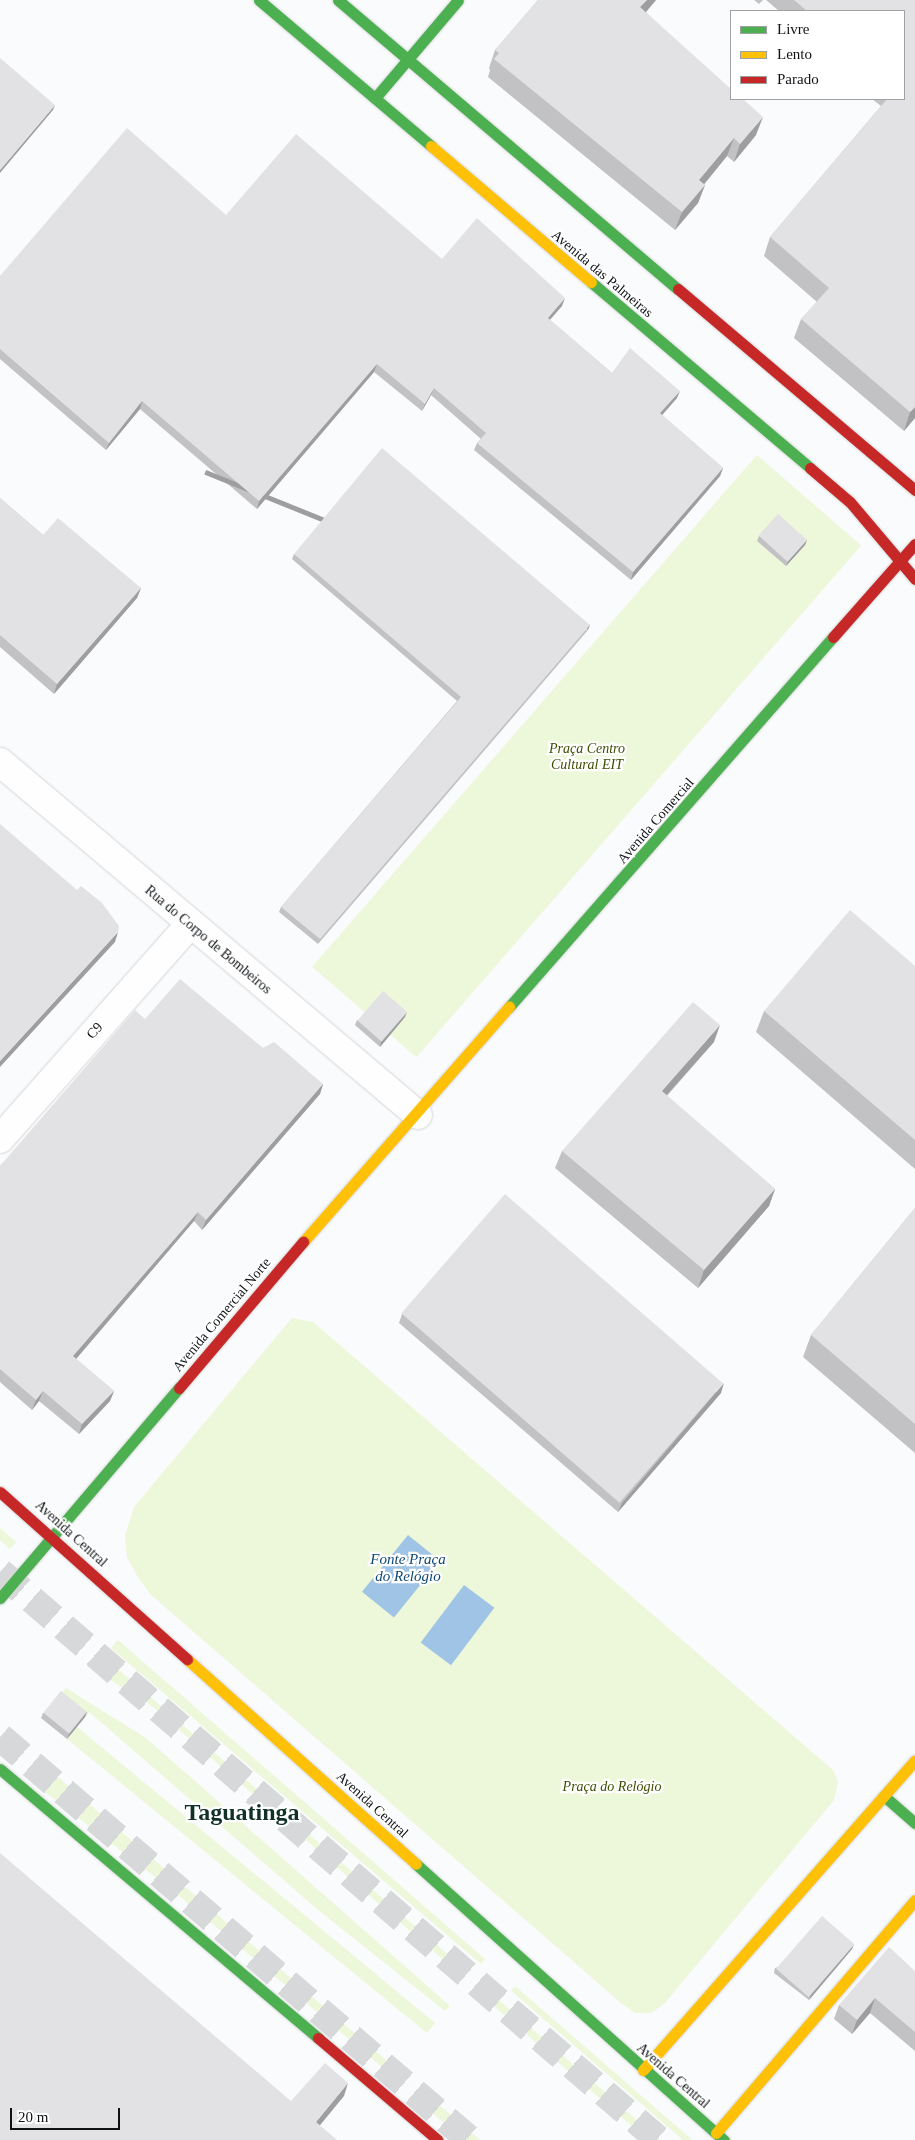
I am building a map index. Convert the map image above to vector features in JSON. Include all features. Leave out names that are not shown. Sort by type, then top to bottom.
[{"type":"main road","name":"Avenida das Palmeiras","points":[[259,0],[850,502],[915,579]]},
{"type":"main road","points":[[338,0],[915,490]]},
{"type":"main road","points":[[374,98],[406,58],[458,0]]},
{"type":"main road","name":"Avenida Comercial","points":[[418,1115],[915,544]]},
{"type":"main road","name":"Avenida Comercial Norte","points":[[0,1598],[274,1275],[418,1115]]},
{"type":"main road","name":"Avenida Central","points":[[0,1492],[720,2137]]},
{"type":"main road","points":[[643,2070],[915,1760]]},
{"type":"main road","points":[[0,1769],[438,2140]]},
{"type":"main road","points":[[884,1796],[915,1823]]},
{"type":"main road","points":[[720,2137],[915,1900]]},
{"type":"street","name":"Rua do Corpo de Bombeiros","points":[[0,762],[418,1115]]},
{"type":"street","name":"C9","points":[[0,1139],[190,924]]},
{"type":"green space","name":"Praça Centro Cultural EIT","points":[[757,455],[861,546],[416,1057],[312,967]]},
{"type":"green space","name":"Praça do Relógio","points":[[292,1318],[313,1322],[833,1770],[838,1782],[834,1800],[664,2004],[651,2013],[635,2013],[621,2003],[150,1594],[127,1557],[125,1536],[134,1507]]},
{"type":"green space","points":[[0,1528],[16,1542],[10,1549],[0,1540]]},
{"type":"green space","points":[[118,1640],[485,1959],[481,1964],[111,1648]]},
{"type":"green space","points":[[104,1657],[468,1972],[464,1978],[146,1701],[93,1670]]},
{"type":"green space","points":[[66,1688],[146,1738],[450,2006],[445,2011],[317,1909],[89,1712],[86,1717],[59,1696]]},
{"type":"green space","points":[[77,1727],[435,2023],[427,2033],[67,1739]]},
{"type":"green space","points":[[44,1765],[387,2061],[382,2067],[182,1898],[31,1781]]},
{"type":"green space","points":[[515,1986],[692,2140],[683,2140],[511,1991]]},
{"type":"green space","points":[[499,2000],[660,2140],[648,2140],[494,2006]]},
{"type":"green space","points":[[429,2096],[480,2140],[464,2140],[422,2104]]},
{"type":"water","name":"Fonte Praça do Relógio","points":[[408,1535],[440,1561],[394,1618],[362,1592]]},
{"type":"water","name":"Fonte Praça do Relógio","points":[[464,1585],[494,1608],[451,1665],[421,1643]]},
{"type":"building","points":[[538,0],[647,0],[640,7],[730,88],[730,100],[744,100],[763,117],[740,144],[734,138],[699,180],[705,185],[682,212],[494,59],[499,53],[495,50]]},
{"type":"building","points":[[794,0],[915,0],[915,407],[910,412],[801,319],[829,288],[770,237],[886,100],[905,100],[905,10],[806,10]]},
{"type":"building","points":[[0,58],[55,105],[0,170]]},
{"type":"building","points":[[127,128],[226,215],[296,134],[442,259],[477,218],[565,298],[548,318],[612,373],[630,348],[680,391],[660,413],[723,468],[633,572],[477,443],[486,433],[434,388],[425,404],[377,364],[259,501],[142,401],[109,443],[0,349],[0,276]]},
{"type":"building","points":[[382,448],[590,625],[320,939],[281,907],[461,697],[294,554]]},
{"type":"building","points":[[0,498],[43,535],[58,518],[141,588],[57,684],[0,635]]},
{"type":"building","points":[[778,514],[807,540],[788,562],[759,536]]},
{"type":"building","points":[[0,824],[77,890],[81,886],[102,903],[119,926],[118,932],[0,1061]]},
{"type":"building","points":[[850,910],[915,966],[915,1140],[764,1011]]},
{"type":"building","points":[[180,979],[263,1048],[274,1042],[323,1084],[206,1220],[198,1212],[73,1356],[114,1391],[82,1424],[43,1391],[36,1400],[0,1369],[0,1166],[135,1010],[145,1019]]},
{"type":"building","points":[[383,991],[407,1012],[382,1041],[357,1020]]},
{"type":"building","points":[[693,1002],[720,1025],[662,1091],[775,1189],[704,1270],[562,1151]]},
{"type":"building","points":[[505,1194],[723,1384],[619,1503],[401,1313]]},
{"type":"building","points":[[915,1208],[915,1424],[811,1335]]},
{"type":"building","points":[[61,1691],[87,1712],[69,1734],[43,1713]]},
{"type":"building","points":[[0,1853],[291,2101],[325,2063],[348,2083],[316,2122],[337,2140],[0,2140]]},
{"type":"building","points":[[822,1916],[854,1944],[809,1997],[776,1969]]},
{"type":"building","points":[[889,1947],[915,1971],[915,2032],[875,1998],[857,2020],[839,2005]]},
{"type":"tunnel","points":[[0,1572],[659,2140]]},
{"type":"tunnel","points":[[0,1737],[470,2140]]},
{"type":"traffic: fast","points":[[259,0],[431,146]]},
{"type":"traffic: fast","points":[[338,0],[678,289]]},
{"type":"traffic: fast","points":[[375,98],[458,0]]},
{"type":"traffic: fast","points":[[591,282],[810,468]]},
{"type":"traffic: fast","points":[[509,1007],[833,637]]},
{"type":"traffic: fast","points":[[0,1598],[179,1388]]},
{"type":"traffic: fast","points":[[0,1769],[318,2038]]},
{"type":"traffic: fast","points":[[884,1796],[915,1823]]},
{"type":"traffic: fast","points":[[416,1864],[724,2140]]},
{"type":"traffic: slow","points":[[431,146],[591,282]]},
{"type":"traffic: slow","points":[[303,1242],[509,1007]]},
{"type":"traffic: slow","points":[[187,1659],[416,1864]]},
{"type":"traffic: slow","points":[[643,2070],[915,1760]]},
{"type":"traffic: slow","points":[[716,2133],[915,1900]]},
{"type":"traffic: jam","points":[[678,289],[915,490]]},
{"type":"traffic: jam","points":[[810,468],[850,502],[915,579]]},
{"type":"traffic: jam","points":[[833,637],[915,544]]},
{"type":"traffic: jam","points":[[179,1388],[303,1242]]},
{"type":"traffic: jam","points":[[0,1492],[187,1659]]},
{"type":"traffic: jam","points":[[318,2038],[438,2140]]},
{"type":"district","name":"Taguatinga","points":[[242,1813]]}]
